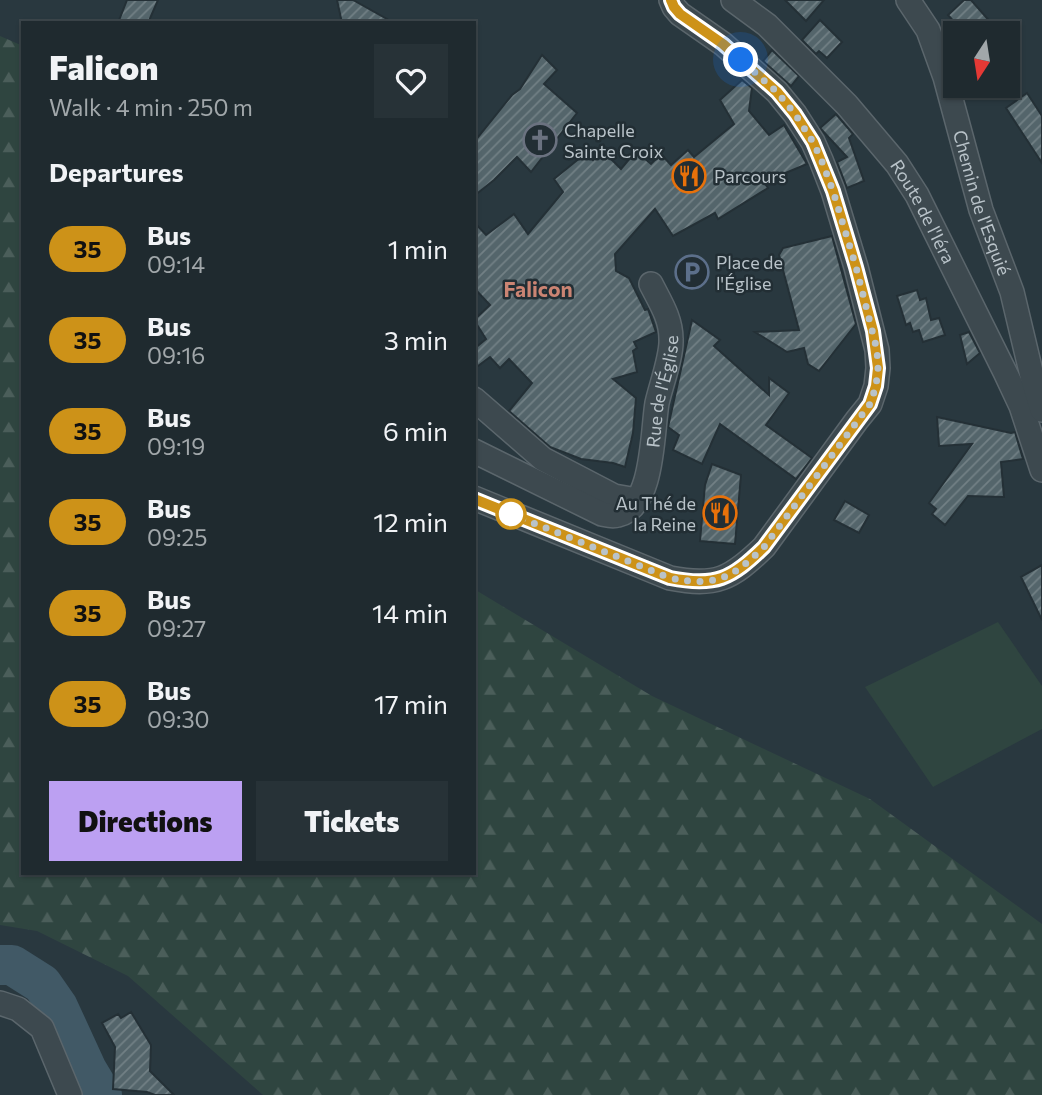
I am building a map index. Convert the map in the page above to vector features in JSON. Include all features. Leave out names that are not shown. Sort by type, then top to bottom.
[{"type":"street","points":[[476,500],[670,578],[692,582],[713,581],[734,573],[764,547],[870,404],[878,368],[873,331],[833,191],[813,142],[777,92],[723,44],[680,14],[671,0]]},
{"type":"street","name":"Route de l'Iéra","points":[[733,0],[767,25],[847,105],[897,164],[917,195],[1005,372],[1021,406],[1042,470]]},
{"type":"street","name":"Chemin de l'Esquié","points":[[908,0],[928,30],[945,77],[981,209],[1012,292],[1042,410]]},
{"type":"street","name":"Rue de l'Église","points":[[637,500],[648,475],[657,405],[671,342],[668,318],[651,284]]},
{"type":"street","points":[[476,401],[543,459],[614,496],[637,500]]},
{"type":"street","points":[[476,452],[602,514],[620,515],[637,500]]},
{"type":"street","points":[[0,1003],[18,1009],[42,1028],[70,1095]]},
{"type":"green space","points":[[0,36],[21,45],[21,875],[476,875],[476,590],[652,696],[870,799],[1042,924],[1042,1095],[263,1095],[128,976],[37,931],[0,925]]},
{"type":"green space","points":[[998,622],[1042,686],[1042,729],[933,787],[865,687]]},
{"type":"building","points":[[127,0],[158,0],[149,21],[119,21]]},
{"type":"building","points":[[337,0],[353,0],[390,21],[342,21]]},
{"type":"building","points":[[785,0],[824,0],[806,21]]},
{"type":"building","points":[[964,0],[971,0],[989,21],[953,21],[948,15]]},
{"type":"building","points":[[820,20],[842,42],[827,58],[819,51],[816,54],[802,40]]},
{"type":"building","points":[[772,50],[799,76],[791,86],[763,61]]},
{"type":"building","points":[[542,55],[557,70],[544,84],[577,113],[531,172],[517,157],[476,194],[476,140],[520,89]]},
{"type":"building","points":[[742,80],[752,88],[749,111],[769,135],[784,125],[807,164],[764,182],[768,188],[718,219],[715,213],[673,236],[655,209],[615,254],[616,271],[629,278],[645,310],[648,309],[656,332],[634,342],[637,348],[633,351],[637,372],[613,379],[636,398],[633,433],[625,467],[581,459],[550,447],[509,411],[532,383],[509,359],[500,368],[490,357],[476,368],[476,347],[486,339],[476,323],[476,318],[490,305],[476,290],[476,224],[486,235],[514,214],[528,234],[563,192],[554,179],[586,153],[593,160],[603,151],[621,169],[636,151],[651,164],[661,154],[671,165],[688,150],[694,157],[734,124],[720,100]]},
{"type":"building","points":[[1027,93],[1042,116],[1042,163],[1006,108]]},
{"type":"building","points":[[836,114],[853,134],[849,138],[864,181],[847,188],[837,162],[847,157],[820,128]]},
{"type":"building","points":[[832,236],[856,324],[819,371],[808,364],[804,348],[787,352],[755,332],[799,330],[779,255],[783,248]]},
{"type":"building","points":[[917,290],[920,300],[926,298],[931,320],[939,318],[945,335],[923,342],[919,330],[913,332],[910,323],[906,325],[897,296]]},
{"type":"building","points":[[692,320],[720,340],[714,346],[769,395],[769,378],[789,393],[766,425],[812,458],[796,479],[720,424],[702,464],[673,450],[679,435],[668,427]]},
{"type":"building","points":[[969,332],[980,353],[967,364],[960,335]]},
{"type":"building","points":[[937,417],[1015,432],[1023,459],[1001,462],[1004,497],[968,496],[945,525],[932,514],[936,509],[929,503],[972,444],[939,446]]},
{"type":"building","name":"Au Thé de la Reine","points":[[712,464],[741,475],[735,544],[700,541],[705,485]]},
{"type":"building","points":[[845,501],[869,515],[859,533],[834,520]]},
{"type":"building","points":[[1042,565],[1042,620],[1021,577]]},
{"type":"building","points":[[131,1012],[151,1045],[150,1071],[174,1095],[113,1089],[115,1047],[102,1023],[118,1014],[121,1018]]},
{"type":"waterway","points":[[0,965],[12,965],[42,984],[58,1007],[87,1070],[102,1095]]},
{"type":"bus line","name":"35","points":[[476,500],[670,578],[692,582],[713,581],[734,573],[764,547],[870,404],[878,368],[873,331],[833,191],[813,142],[777,92],[723,44],[680,14],[671,0]]},
{"type":"place","name":"Chapelle Sainte Croix","points":[[540,140]]},
{"type":"place","name":"Parcours","points":[[689,176]]},
{"type":"place","name":"Place de l'Église","points":[[692,272]]},
{"type":"place","name":"Au Thé de la Reine","points":[[720,513]]},
{"type":"district","name":"Falicon","points":[[538,288]]},
{"type":"route","points":[[511,514],[670,578],[692,582],[713,581],[734,573],[764,547],[870,404],[876,386],[877,350],[856,267],[821,159],[795,114],[777,92],[741,60]]}]
